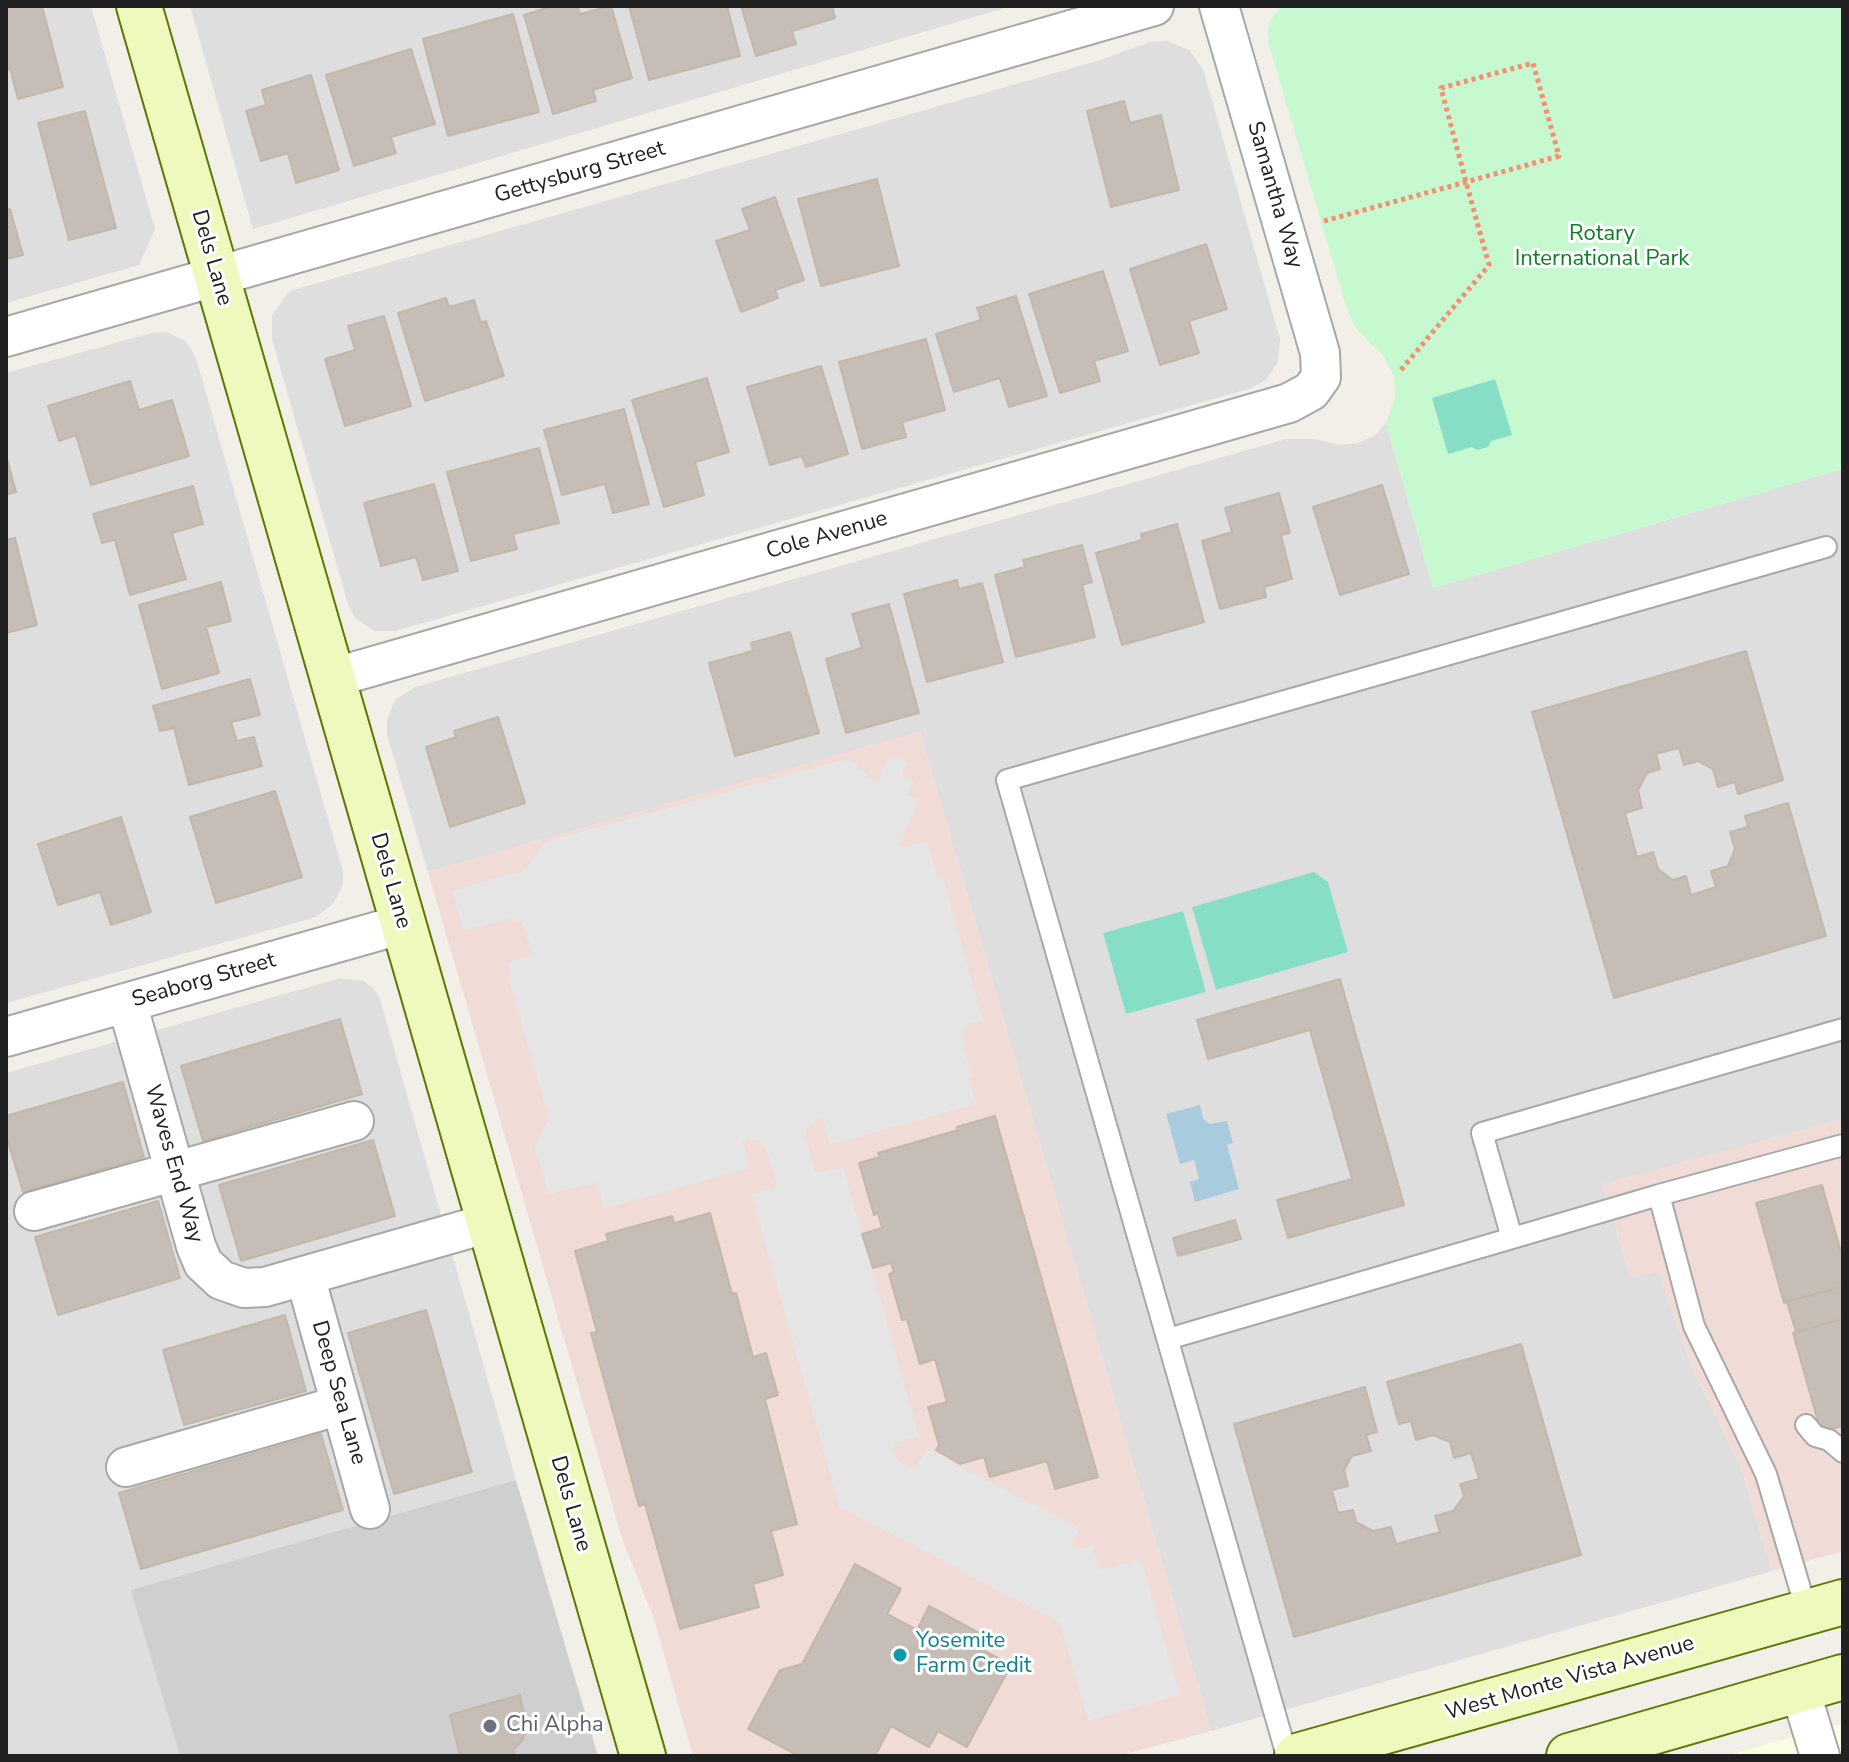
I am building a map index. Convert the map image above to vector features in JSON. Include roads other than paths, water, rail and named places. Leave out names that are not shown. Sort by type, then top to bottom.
[{"type":"street","name":"Dels Lane","points":[[139,6],[643,1756]]},
{"type":"street","name":"Gettysburg Street","points":[[6,337],[1154,6]]},
{"type":"street","name":"Samantha Way","points":[[1219,6],[1320,353],[1322,370],[1317,384]]},
{"type":"street","name":"Cole Avenue","points":[[332,678],[1289,403],[1304,396],[1317,384]]},
{"type":"street","name":"Seaborg Street","points":[[6,1037],[403,924]]},
{"type":"street","name":"Waves End Way","points":[[127,1003],[199,1255],[213,1274],[236,1287],[253,1289],[489,1223]]},
{"type":"street","points":[[34,1211],[354,1121]]},
{"type":"street","name":"Deep Sea Lane","points":[[305,1276],[370,1509]]},
{"type":"street","points":[[126,1467],[341,1405]]},
{"type":"street","name":"West Monte Vista Avenue","points":[[1297,1756],[1825,1607]]},
{"type":"street","points":[[1569,1756],[1843,1677]]},
{"type":"street","points":[[1800,1690],[1820,1756]]},
{"type":"lane","points":[[1287,1756],[1007,780],[1826,547]]},
{"type":"lane","points":[[1512,1238],[1482,1133],[1843,1029]]},
{"type":"lane","points":[[1168,1339],[1659,1195],[1843,1145]]},
{"type":"lane","points":[[1659,1195],[1694,1326],[1766,1474],[1825,1607]]},
{"type":"lane","points":[[1806,1425],[1815,1436],[1838,1441]]},
{"type":"water","points":[[1200,1105],[1203,1118],[1209,1124],[1227,1121],[1233,1143],[1227,1145],[1239,1189],[1195,1202],[1190,1182],[1199,1179],[1194,1160],[1180,1164],[1166,1114]]},
{"type":"place","name":"Yosemite Farm Credit","points":[[900,1655]]},
{"type":"place","name":"Chi Alpha","points":[[490,1726]]},
{"type":"park label","name":"Rotary International Park","points":[[1602,248]]}]
